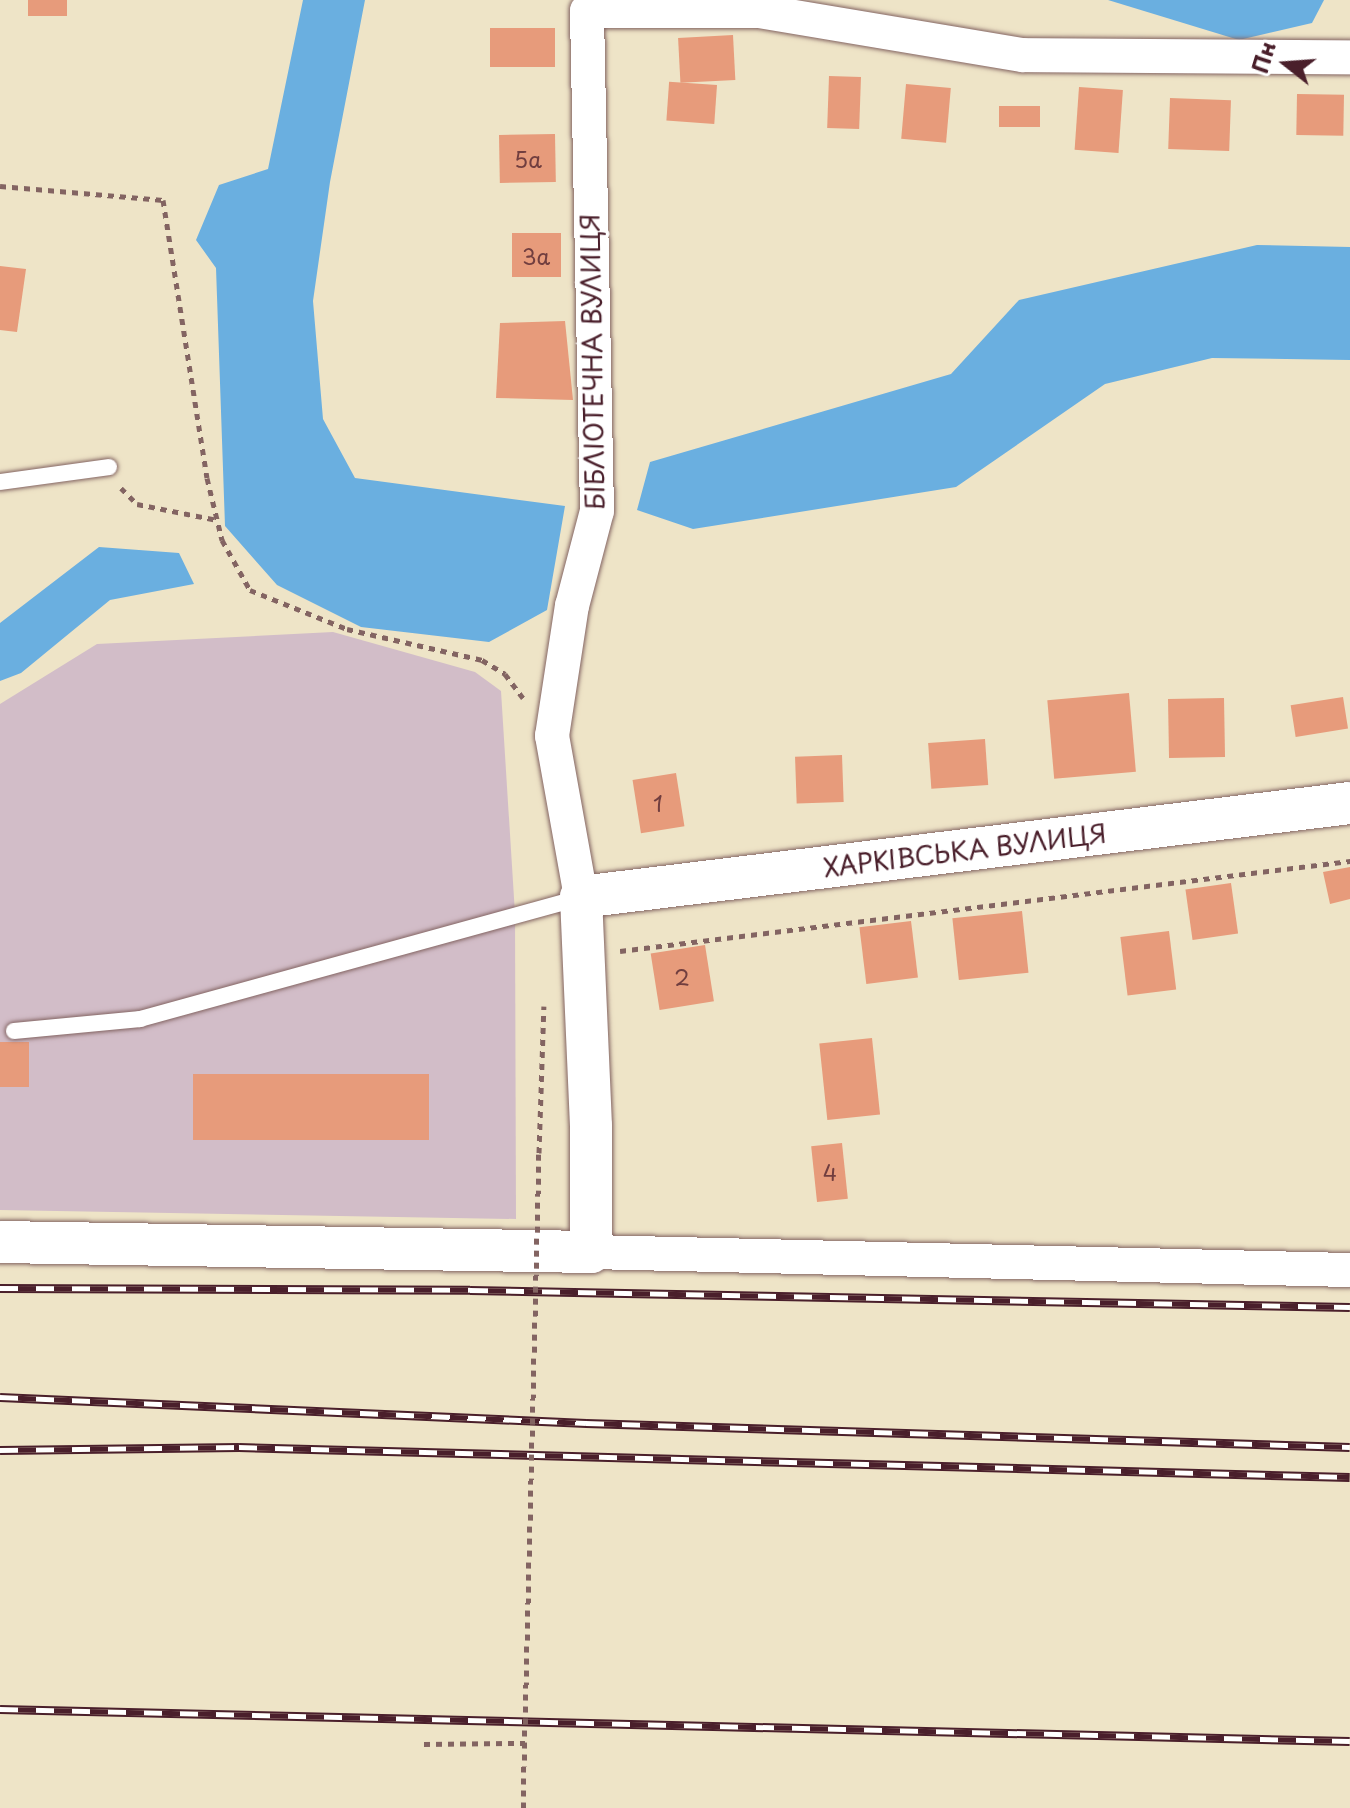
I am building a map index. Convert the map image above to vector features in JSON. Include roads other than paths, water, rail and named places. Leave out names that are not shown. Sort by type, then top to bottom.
[{"type":"street","name":"БІБЛІОТЕЧНА ВУЛИЦЯ","points":[[581,897],[552,736],[572,606],[597,511],[587,6],[760,6],[1023,55],[1350,57]]},
{"type":"street","name":"ХАРКІВСЬКА ВУЛИЦЯ","points":[[581,897],[1350,803]]},
{"type":"street","points":[[581,897],[591,1126],[591,1252]]},
{"type":"street","points":[[0,1242],[1350,1270]]},
{"type":"lane","points":[[0,482],[109,467]]},
{"type":"lane","points":[[14,1031],[140,1019],[581,897]]},
{"type":"water","points":[[303,0],[365,0],[330,182],[313,301],[323,419],[355,478],[565,506],[547,610],[489,642],[361,627],[277,585],[225,526],[216,268],[196,240],[219,185],[268,169]]},
{"type":"water","points":[[1108,0],[1324,0],[1312,23],[1239,40]]},
{"type":"water","points":[[1257,245],[1350,247],[1350,360],[1212,358],[1105,384],[956,487],[693,529],[637,510],[650,462],[951,374],[1019,300]]},
{"type":"water","points":[[99,547],[179,553],[194,584],[110,600],[21,673],[0,681],[0,623]]},
{"type":"railway","points":[[0,1288],[470,1290],[1350,1307]]},
{"type":"railway","points":[[0,1397],[586,1423],[1350,1447]]},
{"type":"railway","points":[[0,1450],[239,1447],[1350,1477]]},
{"type":"railway","points":[[0,1709],[1350,1741]]}]
